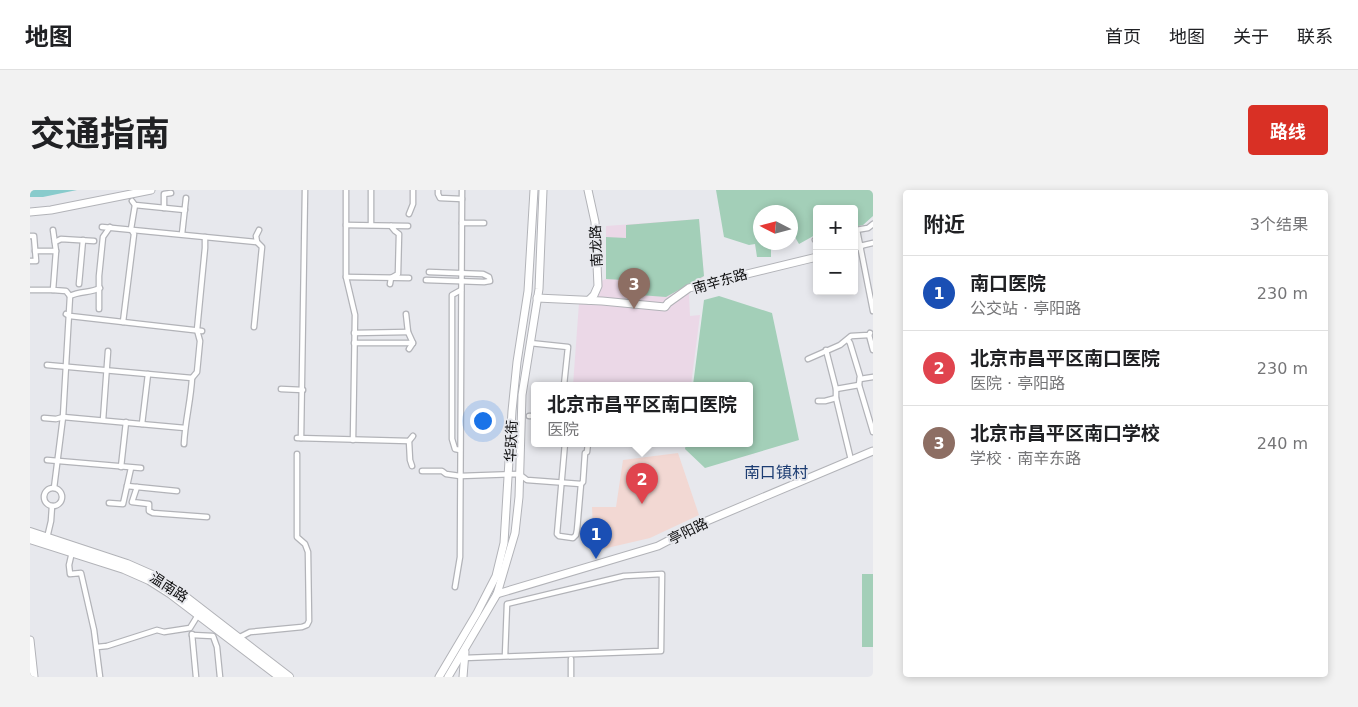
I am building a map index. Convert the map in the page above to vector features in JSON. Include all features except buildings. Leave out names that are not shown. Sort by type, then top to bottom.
[{"type":"main road","name":"温南路","points":[[30,532],[152,574],[175,589],[289,677]]},
{"type":"main road","name":"温南路","points":[[30,539],[124,569],[149,580],[171,594],[276,676]]},
{"type":"street","points":[[30,212],[51,210],[150,190]]},
{"type":"street","points":[[306,190],[303,390],[299,438],[409,440],[413,436]]},
{"type":"street","points":[[346,190],[346,277],[355,314],[353,440]]},
{"type":"street","points":[[371,190],[371,225]]},
{"type":"street","points":[[409,214],[413,204],[413,190]]},
{"type":"street","points":[[438,190],[440,198],[462,200]]},
{"type":"street","points":[[455,587],[460,557],[462,190]]},
{"type":"street","name":"华跃街","points":[[439,677],[477,613],[496,576],[504,543],[516,372],[528,291],[534,190]]},
{"type":"street","name":"华跃街","points":[[448,677],[497,594],[515,533],[520,474],[522,395],[537,298],[543,190]]},
{"type":"street","name":"南龙路","points":[[588,190],[595,222],[598,286],[594,296],[589,300]]},
{"type":"street","points":[[164,208],[164,194],[171,193]]},
{"type":"street","points":[[182,234],[186,198]]},
{"type":"street","points":[[123,322],[134,234],[131,229],[133,203],[185,210]]},
{"type":"street","points":[[462,223],[484,223]]},
{"type":"street","points":[[858,230],[868,228],[873,224]]},
{"type":"street","points":[[346,225],[408,226]]},
{"type":"street","points":[[102,226],[257,242]]},
{"type":"street","points":[[391,226],[399,234],[398,274],[391,278]]},
{"type":"street","points":[[99,308],[99,276],[103,237],[110,227]]},
{"type":"street","points":[[53,230],[56,251],[53,290]]},
{"type":"street","points":[[254,327],[262,247],[257,242],[256,236],[259,230]]},
{"type":"street","points":[[30,236],[34,236],[36,261],[30,261]]},
{"type":"street","points":[[184,444],[192,378],[198,372],[205,237]]},
{"type":"street","points":[[55,242],[61,239],[94,241]]},
{"type":"street","points":[[79,284],[83,240]]},
{"type":"street","points":[[858,247],[873,243]]},
{"type":"street","points":[[858,250],[871,292],[873,311]]},
{"type":"street","points":[[35,251],[56,251]]},
{"type":"street","name":"南辛东路","points":[[537,298],[589,300],[665,307],[668,302],[690,288],[813,257]]},
{"type":"street","points":[[426,280],[490,281],[489,277],[483,274],[429,272]]},
{"type":"street","points":[[346,277],[409,278]]},
{"type":"street","points":[[390,284],[391,278]]},
{"type":"street","points":[[70,296],[76,293],[94,292],[100,288]]},
{"type":"street","points":[[30,290],[66,291],[70,296],[63,417],[54,488]]},
{"type":"street","points":[[460,450],[455,449],[452,439],[452,295],[461,290]]},
{"type":"street","points":[[406,314],[408,332],[414,343]]},
{"type":"street","points":[[68,315],[200,330]]},
{"type":"street","points":[[354,333],[408,332]]},
{"type":"street","points":[[808,359],[854,336],[870,334],[873,350]]},
{"type":"street","points":[[848,340],[873,432]]},
{"type":"street","points":[[530,342],[568,347],[564,382]]},
{"type":"street","points":[[354,343],[414,343]]},
{"type":"street","points":[[409,349],[414,343]]},
{"type":"street","points":[[826,350],[851,460]]},
{"type":"street","points":[[102,420],[108,370],[108,351]]},
{"type":"street","points":[[47,365],[192,378]]},
{"type":"street","points":[[142,424],[148,374]]},
{"type":"street","points":[[836,389],[873,378]]},
{"type":"street","points":[[281,389],[303,390]]},
{"type":"street","points":[[818,401],[836,398]]},
{"type":"street","points":[[44,418],[56,419],[63,417],[185,428]]},
{"type":"street","points":[[121,467],[126,422]]},
{"type":"street","points":[[409,440],[412,466]]},
{"type":"street","points":[[565,447],[557,534],[573,538],[577,530],[581,484],[588,447]]},
{"type":"street","name":"亭阳路","points":[[497,594],[658,546],[702,524],[873,451]]},
{"type":"street","points":[[238,638],[250,632],[302,628],[307,626],[309,621],[308,552],[305,544],[297,537],[297,454]]},
{"type":"street","points":[[47,460],[141,468]]},
{"type":"street","points":[[109,503],[122,504],[131,468]]},
{"type":"street","points":[[422,471],[442,472],[460,476],[520,474],[527,480],[581,484]]},
{"type":"street","points":[[127,486],[177,491]]},
{"type":"street","points":[[137,487],[132,502],[148,504],[149,511],[153,513],[207,517]]},
{"type":"street","points":[[54,488],[61,492],[62,498],[60,503],[52,506],[44,498],[48,490],[54,488]]},
{"type":"street","points":[[47,538],[52,506]]},
{"type":"street","points":[[151,520],[153,513]]},
{"type":"street","points":[[72,552],[69,565],[70,574],[81,573],[100,677]]},
{"type":"street","points":[[464,658],[661,652],[662,574],[624,576],[507,604],[505,656]]},
{"type":"street","points":[[96,647],[107,646],[157,630],[164,632],[190,628],[198,615]]},
{"type":"street","points":[[190,628],[192,630],[196,677]]},
{"type":"street","points":[[192,635],[213,636],[217,647],[220,677]]},
{"type":"street","points":[[30,640],[34,677]]},
{"type":"street","points":[[217,647],[222,642]]},
{"type":"street","points":[[463,677],[466,647]]},
{"type":"street","points":[[571,659],[572,677]]},
{"type":"shaded area","points":[[699,219],[704,276],[689,294],[690,316],[700,315],[691,382],[573,382],[579,303],[597,298],[601,281],[606,279],[606,226]]},
{"type":"shaded area","points":[[678,453],[699,515],[650,538],[594,551],[592,507],[616,507],[623,460]]},
{"type":"green space","points":[[716,190],[873,190],[873,216],[863,225],[858,226],[858,205],[813,205],[813,236],[799,244],[798,205],[753,205],[753,244],[749,245],[724,237]]},
{"type":"green space","points":[[699,219],[704,276],[666,297],[639,295],[639,281],[606,279],[606,237],[626,238],[626,225]]},
{"type":"green space","points":[[756,250],[771,250],[771,257],[757,257]]},
{"type":"green space","points":[[719,296],[772,313],[799,440],[705,468],[685,449],[685,447],[753,447],[753,382],[693,382],[704,300]]},
{"type":"green space","points":[[862,574],[873,574],[873,647],[862,647]]},
{"type":"water","points":[[30,190],[77,190],[43,197],[30,197]]},
{"type":"place","name":"北京市昌平区南口学校","points":[[634,309]]},
{"type":"place","name":"北京市昌平区南口医院","points":[[642,504]]},
{"type":"place","name":"南口医院","points":[[596,559]]},
{"type":"district","name":"南口镇村","points":[[776,472]]}]
